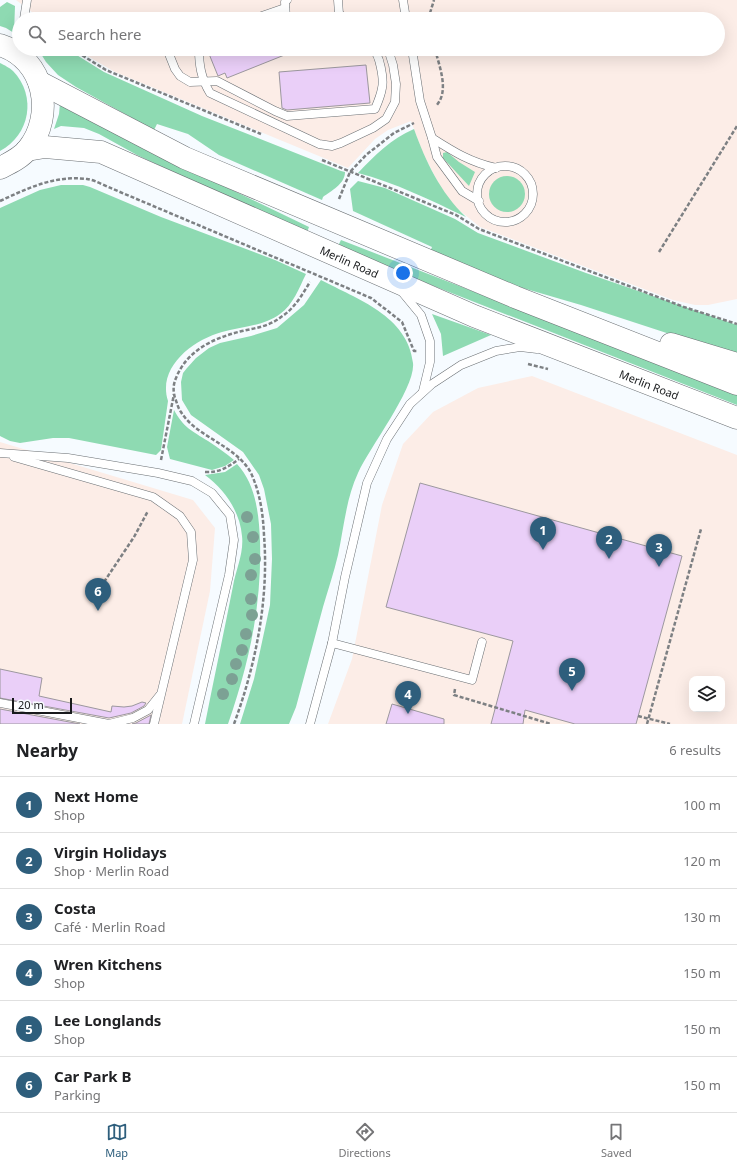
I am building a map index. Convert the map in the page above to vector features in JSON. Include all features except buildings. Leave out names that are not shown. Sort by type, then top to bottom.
[{"type":"street","points":[[0,45],[12,49]]},
{"type":"street","points":[[0,168],[17,159],[27,150],[37,135],[43,118],[43,99],[39,82],[25,56]]},
{"type":"street","points":[[39,82],[186,158],[515,297],[737,384]]},
{"type":"street","name":"Merlin Road","points":[[27,150],[45,147],[101,152],[474,316],[737,418]]},
{"type":"street","points":[[515,297],[737,364]]},
{"type":"lane","points":[[25,12],[27,0]]},
{"type":"lane","points":[[337,12],[338,0]]},
{"type":"lane","points":[[403,0],[405,12]]},
{"type":"lane","points":[[268,12],[286,4]]},
{"type":"lane","points":[[170,56],[175,69],[180,76],[190,82],[217,81],[287,116],[375,109],[383,87],[377,56]]},
{"type":"lane","points":[[199,56],[199,65],[204,82],[210,92],[319,144],[332,146],[373,128],[386,119],[395,102],[396,84],[394,65],[391,56]]},
{"type":"lane","points":[[413,56],[420,101],[437,157],[462,191],[479,201]]},
{"type":"lane","points":[[432,138],[460,155],[479,164],[496,168],[510,167],[519,170],[526,176],[531,183],[533,200],[524,215],[516,220],[500,222],[493,219],[486,214],[479,201],[479,185],[483,178],[496,168]]},
{"type":"lane","points":[[385,277],[403,292],[421,315],[430,341],[430,362],[423,392]]},
{"type":"lane","points":[[310,724],[332,642],[345,577],[367,483],[387,439],[410,404],[432,384],[461,366],[496,350],[520,348],[568,353]]},
{"type":"lane","points":[[0,453],[153,497],[180,516],[191,532],[192,560],[154,724]]},
{"type":"lane","points":[[0,453],[68,458],[158,473],[192,481],[212,493],[230,515],[234,540],[229,575],[194,724]]},
{"type":"lane","points":[[332,642],[472,680],[482,642]]},
{"type":"lane","points":[[0,704],[109,724],[133,718],[148,710],[161,693]]},
{"type":"path","points":[[430,12],[434,0]]},
{"type":"path","points":[[85,56],[106,70],[264,136]]},
{"type":"path","points":[[659,252],[737,126]]},
{"type":"path","points":[[321,160],[456,215],[479,229],[684,307],[737,324]]},
{"type":"path","points":[[0,201],[27,188],[59,178],[88,179],[371,298],[402,322],[414,351],[430,350]]},
{"type":"path","points":[[234,724],[242,701],[257,644],[264,600],[266,574],[264,524],[260,498],[247,467],[225,447],[189,422],[181,413],[173,387],[180,369],[192,354],[205,344],[221,337],[262,327],[282,317],[292,308],[310,282]]},
{"type":"path","points":[[525,363],[554,371]]},
{"type":"path","points":[[163,452],[174,394]]},
{"type":"path","points":[[198,470],[213,472],[220,471],[239,459]]},
{"type":"path","points":[[104,582],[134,536],[147,512]]},
{"type":"path","points":[[647,724],[701,529]]},
{"type":"path","points":[[459,677],[454,695],[551,724]]},
{"type":"path","points":[[638,716],[670,724]]},
{"type":"shaded area","points":[[16,0],[737,0],[737,299],[708,305],[695,305],[673,300],[480,227],[454,206],[440,186],[422,151],[411,121],[388,130],[375,139],[348,168],[115,72],[87,56],[725,56],[725,12],[32,12]]},
{"type":"shaded area","points":[[532,376],[737,455],[737,724],[328,724],[352,659],[382,505],[403,444],[433,412],[478,388]]},
{"type":"shaded area","points":[[0,442],[193,500],[215,528],[210,591],[182,724],[0,724]]},
{"type":"green space","points":[[7,2],[15,6],[15,12],[12,12],[12,32],[0,26],[0,7]]},
{"type":"green space","points":[[42,56],[78,56],[104,72],[202,116],[345,172],[343,180],[323,197],[322,200],[219,155],[188,134],[157,124],[154,130],[76,87],[58,75]]},
{"type":"green space","points":[[0,63],[12,70],[21,81],[27,103],[27,114],[24,125],[18,135],[10,144],[0,151]]},
{"type":"green space","points":[[60,103],[136,144],[309,227],[306,235],[137,155],[99,134],[84,128],[61,126],[54,129],[59,114]]},
{"type":"green space","points":[[414,129],[429,165],[441,187],[466,217],[399,187],[358,173],[377,154],[391,143]]},
{"type":"green space","points":[[447,152],[475,172],[469,186],[443,158],[443,153]]},
{"type":"green space","points":[[507,176],[517,179],[522,184],[525,194],[522,204],[517,209],[507,212],[497,209],[492,204],[489,194],[492,184],[497,179]]},
{"type":"green space","points":[[358,181],[385,188],[455,219],[478,233],[586,273],[737,325],[737,356],[581,305],[509,284],[430,252],[432,247],[353,211],[350,189]]},
{"type":"green space","points":[[61,185],[83,185],[90,187],[161,217],[275,260],[306,274],[289,306],[274,318],[259,324],[222,332],[211,336],[189,348],[180,357],[173,366],[168,377],[166,389],[168,401],[161,450],[156,455],[69,438],[53,438],[20,443],[10,441],[0,436],[0,208],[40,190]]},
{"type":"green space","points":[[341,240],[737,394],[737,405],[337,248]]},
{"type":"green space","points":[[321,280],[365,302],[391,321],[402,333],[409,347],[413,363],[412,374],[400,401],[364,462],[354,483],[348,503],[335,568],[296,707],[289,724],[240,724],[254,679],[270,605],[272,559],[271,524],[264,489],[259,475],[243,452],[191,415],[182,400],[181,382],[183,373],[187,368],[196,358],[209,348],[220,343],[277,328],[304,305]]},
{"type":"green space","points":[[432,314],[491,335],[443,356],[441,334]]},
{"type":"green space","points":[[174,410],[177,416],[188,428],[234,460],[225,466],[212,470],[170,459],[167,447]]},
{"type":"green space","points":[[237,464],[252,490],[259,521],[259,588],[253,634],[248,657],[228,724],[205,724],[234,580],[241,555],[242,536],[238,518],[230,501],[219,487],[205,475],[225,472]]},
{"type":"place","name":"Next Home","points":[[543,550]]},
{"type":"place","name":"Virgin Holidays","points":[[609,559]]},
{"type":"place","name":"Costa","points":[[659,567]]},
{"type":"place","name":"Car Park B","points":[[98,611]]},
{"type":"place","name":"Lee Longlands","points":[[572,691]]},
{"type":"place","name":"Wren Kitchens","points":[[408,714]]}]
